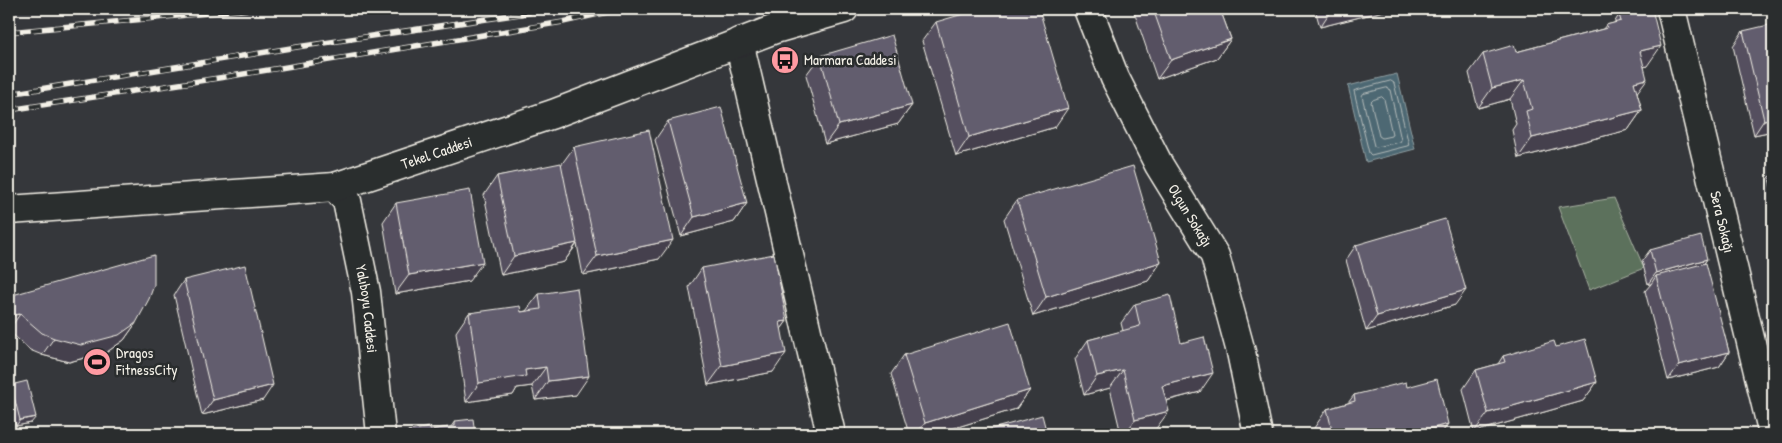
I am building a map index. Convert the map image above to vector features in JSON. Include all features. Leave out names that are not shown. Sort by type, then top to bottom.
[{"type":"street","name":"Tekel Caddesi","points":[[9,210],[335,187],[553,114],[775,29],[844,9]]},
{"type":"street","name":"Olgun Sokağı","points":[[1088,9],[1115,78],[1159,165],[1216,256],[1241,352],[1258,434]]},
{"type":"street","name":"Sera Sokağı","points":[[1671,9],[1773,434]]},
{"type":"street","points":[[739,42],[830,434]]},
{"type":"street","name":"Yalıboyu Caddesi","points":[[335,187],[347,201],[366,292],[381,434]]},
{"type":"green space","points":[[1614,198],[1644,268],[1589,290],[1558,207]]},
{"type":"water","points":[[1397,74],[1415,149],[1366,162],[1348,86]]},
{"type":"building","points":[[980,9],[1039,9],[1068,108],[969,137],[936,22]]},
{"type":"building","points":[[1153,9],[1220,9],[1231,39],[1171,60]]},
{"type":"building","points":[[1652,9],[1661,46],[1640,51],[1647,79],[1634,82],[1642,110],[1532,138],[1526,111],[1532,109],[1524,80],[1492,88],[1483,54],[1514,45],[1516,52],[1607,28],[1606,25],[1621,21],[1619,15]]},
{"type":"building","points":[[1773,24],[1773,118],[1764,120],[1743,31]]},
{"type":"building","points":[[892,35],[912,105],[839,125],[820,56]]},
{"type":"building","points":[[721,107],[747,203],[694,217],[668,121]]},
{"type":"building","points":[[649,130],[673,240],[597,256],[574,147]]},
{"type":"building","points":[[561,163],[577,243],[514,256],[497,176]]},
{"type":"building","points":[[1133,166],[1161,262],[1046,297],[1017,200]]},
{"type":"building","points":[[470,190],[483,262],[409,275],[396,203]]},
{"type":"building","points":[[1445,219],[1466,290],[1377,316],[1356,245]]},
{"type":"building","points":[[1701,236],[1707,259],[1656,273],[1650,250]]},
{"type":"building","points":[[774,254],[787,321],[780,322],[786,353],[722,366],[702,268]]},
{"type":"building","points":[[154,255],[154,285],[149,299],[136,323],[119,335],[81,345],[42,333],[20,314],[9,316],[9,296]]},
{"type":"building","points":[[1706,263],[1729,352],[1679,365],[1656,276]]},
{"type":"building","points":[[245,265],[273,385],[213,400],[184,280]]},
{"type":"building","points":[[577,288],[589,376],[548,381],[546,367],[525,370],[526,376],[479,383],[469,313],[520,306],[521,312],[541,309],[539,294]]},
{"type":"building","points":[[1170,295],[1181,343],[1204,337],[1213,373],[1162,386],[1169,411],[1135,420],[1123,370],[1097,376],[1088,340],[1140,326],[1135,304]]},
{"type":"building","points":[[1010,322],[1030,390],[925,423],[904,355]]},
{"type":"building","points":[[1585,339],[1597,382],[1488,413],[1476,370],[1505,362],[1503,356],[1554,341],[1556,347]]},
{"type":"building","points":[[1437,379],[1448,424],[1410,434],[1333,434],[1327,409],[1355,401],[1354,395],[1406,382],[1407,387]]},
{"type":"building","points":[[27,381],[36,417],[20,420],[11,385]]},
{"type":"building","points":[[1042,415],[1047,434],[974,434]]},
{"type":"building","points":[[473,419],[475,434],[408,434],[408,431],[430,427],[430,430],[455,426],[455,421]]},
{"type":"railway","points":[[9,32],[250,9]]},
{"type":"railway","points":[[9,94],[297,47],[554,9]]},
{"type":"railway","points":[[9,110],[563,22],[621,9]]},
{"type":"place","name":"Marmara Caddesi","points":[[785,60]]},
{"type":"place","name":"Dragos FitnessCity","points":[[97,362]]}]
